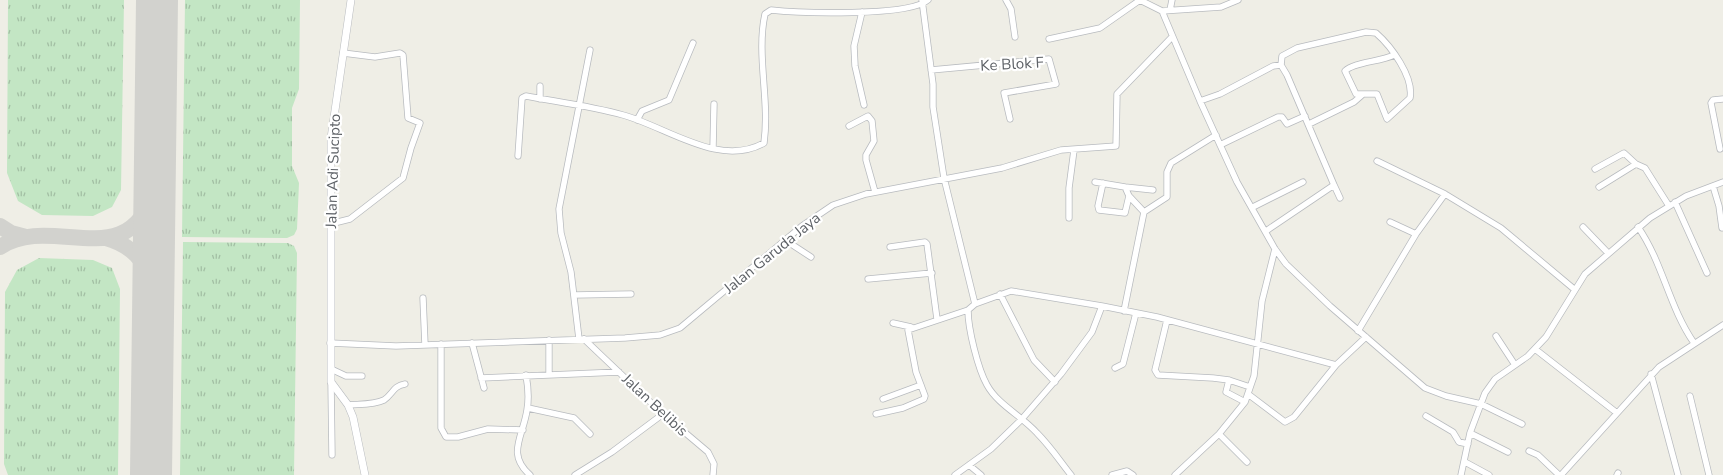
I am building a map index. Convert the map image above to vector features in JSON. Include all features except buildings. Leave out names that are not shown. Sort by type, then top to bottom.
[{"type":"street","name":"Jalan Adi Sucipto","points":[[331,382],[331,138],[351,0]]},
{"type":"street","points":[[1006,0],[1011,9],[1015,37]]},
{"type":"street","points":[[1049,39],[1100,28],[1140,0],[1162,11],[1221,7],[1238,0]]},
{"type":"street","points":[[1170,10],[1172,0]]},
{"type":"street","points":[[518,156],[522,98],[526,96],[625,115],[713,148],[734,152],[752,150],[764,142],[767,122],[764,58],[765,14],[770,10],[811,14],[862,12],[924,1],[932,70],[933,107],[944,178],[975,304]]},
{"type":"street","points":[[1162,11],[1172,38],[1237,182],[1253,207],[1275,249],[1286,264],[1358,331],[1425,388],[1446,396],[1481,404],[1522,424]]},
{"type":"street","points":[[862,12],[854,46],[855,66],[864,105]]},
{"type":"street","points":[[1340,198],[1309,124],[1281,65],[1282,56],[1297,48],[1371,32],[1381,38],[1394,55],[1411,86],[1410,98],[1387,119],[1377,94],[1362,95],[1354,92],[1346,69],[1383,60],[1394,55]]},
{"type":"street","name":"Jalan Garuda Jaya","points":[[330,343],[361,346],[425,345],[581,339],[660,335],[680,328],[785,240],[833,205],[875,192],[1002,168],[1048,153],[1118,145],[1115,115],[1117,94],[1172,38]]},
{"type":"street","points":[[637,120],[642,111],[669,100],[693,43]]},
{"type":"street","points":[[581,339],[567,250],[561,233],[559,209],[590,50]]},
{"type":"street","points":[[330,224],[350,219],[403,178],[420,123],[408,118],[403,55],[400,53],[375,57],[343,53]]},
{"type":"street","name":"Ke Blok F","points":[[932,70],[1049,59],[1056,84],[1004,93],[1010,119]]},
{"type":"street","points":[[1200,101],[1220,94],[1273,66],[1281,65]]},
{"type":"street","points":[[540,86],[540,99]]},
{"type":"street","points":[[1309,124],[1354,102],[1362,95]]},
{"type":"street","points":[[1720,149],[1711,103],[1713,100],[1723,99]]},
{"type":"street","points":[[713,148],[714,104]]},
{"type":"street","points":[[849,126],[868,116],[872,121],[874,141],[866,155],[866,160],[875,192]]},
{"type":"street","points":[[1220,145],[1278,117],[1282,117],[1288,124],[1305,116]]},
{"type":"street","points":[[1124,311],[1144,212],[1166,197],[1167,172],[1171,163],[1216,135]]},
{"type":"street","points":[[1069,218],[1069,188],[1074,150]]},
{"type":"street","points":[[1595,169],[1624,154],[1636,164],[1645,168],[1672,204],[1707,273]]},
{"type":"street","points":[[1377,161],[1445,194],[1501,228],[1574,289]]},
{"type":"street","points":[[1599,187],[1636,164]]},
{"type":"street","points":[[1095,182],[1153,190]]},
{"type":"street","points":[[1253,207],[1303,182]]},
{"type":"street","points":[[1462,475],[1470,433],[1481,404],[1495,379],[1535,349],[1557,322],[1574,289],[1585,274],[1638,227],[1672,204],[1723,182]]},
{"type":"street","points":[[1103,183],[1098,206],[1099,210],[1125,213],[1129,196]]},
{"type":"street","points":[[1266,231],[1334,185]]},
{"type":"street","points":[[1713,186],[1720,206],[1722,228]]},
{"type":"street","points":[[1125,187],[1129,196],[1144,212]]},
{"type":"street","points":[[1358,331],[1416,234],[1445,194]]},
{"type":"street","points":[[1390,222],[1416,234]]},
{"type":"street","points":[[1583,226],[1608,253]]},
{"type":"street","points":[[1638,227],[1653,251],[1670,299],[1694,343]]},
{"type":"street","points":[[785,240],[810,257]]},
{"type":"street","points":[[890,247],[925,242],[929,246],[937,319]]},
{"type":"street","points":[[1175,475],[1219,434],[1245,402],[1254,376],[1256,342],[1262,301],[1275,249]]},
{"type":"street","points":[[868,279],[932,274]]},
{"type":"street","points":[[893,323],[911,327],[968,310],[975,304],[1011,291],[1102,306],[1167,320],[1256,342],[1336,365]]},
{"type":"street","points":[[574,294],[632,294]]},
{"type":"street","points":[[1000,294],[1034,360],[1054,382]]},
{"type":"street","points":[[423,298],[425,345]]},
{"type":"street","points":[[955,475],[991,449],[1021,420],[1054,382],[1092,332],[1102,306]]},
{"type":"street","points":[[968,310],[968,323],[987,385],[1021,420],[1036,431],[1071,475]]},
{"type":"street","points":[[1115,368],[1123,364],[1136,313]]},
{"type":"street","points":[[1167,320],[1155,370],[1158,375],[1195,376],[1229,380],[1250,387]]},
{"type":"street","points":[[1529,451],[1538,455],[1560,475],[1651,374],[1666,361],[1723,325]]},
{"type":"street","points":[[876,414],[920,402],[925,396],[908,336],[908,330],[911,327]]},
{"type":"street","points":[[1496,336],[1515,365]]},
{"type":"street","points":[[1248,394],[1285,422],[1294,417],[1336,365],[1366,337]]},
{"type":"street","name":"Jalan Belibis","points":[[581,339],[663,414],[708,452],[714,464],[713,475]]},
{"type":"street","points":[[549,340],[549,374]]},
{"type":"street","points":[[472,343],[484,388]]},
{"type":"street","points":[[441,344],[441,428],[446,437],[458,437],[488,429],[523,430]]},
{"type":"street","points":[[1535,349],[1617,413]]},
{"type":"street","points":[[331,369],[346,376],[362,376]]},
{"type":"street","points":[[481,378],[619,372]]},
{"type":"street","points":[[1651,374],[1678,475]]},
{"type":"street","points":[[526,375],[528,408],[516,453],[519,466],[530,475]]},
{"type":"street","points":[[1229,380],[1226,392],[1245,402]]},
{"type":"street","points":[[331,382],[348,405],[353,417],[365,475]]},
{"type":"street","points":[[331,382],[332,455]]},
{"type":"street","points":[[348,405],[377,402],[386,399],[395,387],[405,384]]},
{"type":"street","points":[[883,398],[921,385]]},
{"type":"street","points":[[1690,396],[1709,475]]},
{"type":"street","points":[[528,408],[574,418],[590,434]]},
{"type":"street","points":[[575,475],[612,452],[663,414]]},
{"type":"street","points":[[1426,416],[1453,432],[1458,442],[1468,444]]},
{"type":"street","points":[[1470,433],[1508,452]]},
{"type":"street","points":[[1219,434],[1247,462]]},
{"type":"street","points":[[1465,462],[1489,475]]},
{"type":"street","points":[[969,465],[978,474]]},
{"type":"street","points":[[1112,475],[1127,471],[1133,475]]},
{"type":"green space","points":[[8,0],[124,0],[121,190],[112,207],[93,216],[42,215],[18,201],[7,173]]},
{"type":"green space","points":[[185,0],[300,0],[299,89],[292,108],[292,166],[299,183],[297,229],[294,235],[287,238],[182,237]]},
{"type":"green space","points":[[183,242],[288,243],[294,246],[297,253],[294,475],[180,475]]},
{"type":"green space","points":[[39,258],[93,260],[112,268],[120,289],[118,475],[8,475],[4,464],[5,292],[17,270]]},
{"type":"taxiway","points":[[0,247],[21,238],[43,236],[108,237],[127,231],[143,216],[155,189]]},
{"type":"taxiway","points":[[0,226],[11,233],[26,237]]},
{"type":"taxiway","points":[[106,238],[130,249],[146,268],[153,284]]},
{"type":"runway","points":[[151,475],[157,0]]}]
